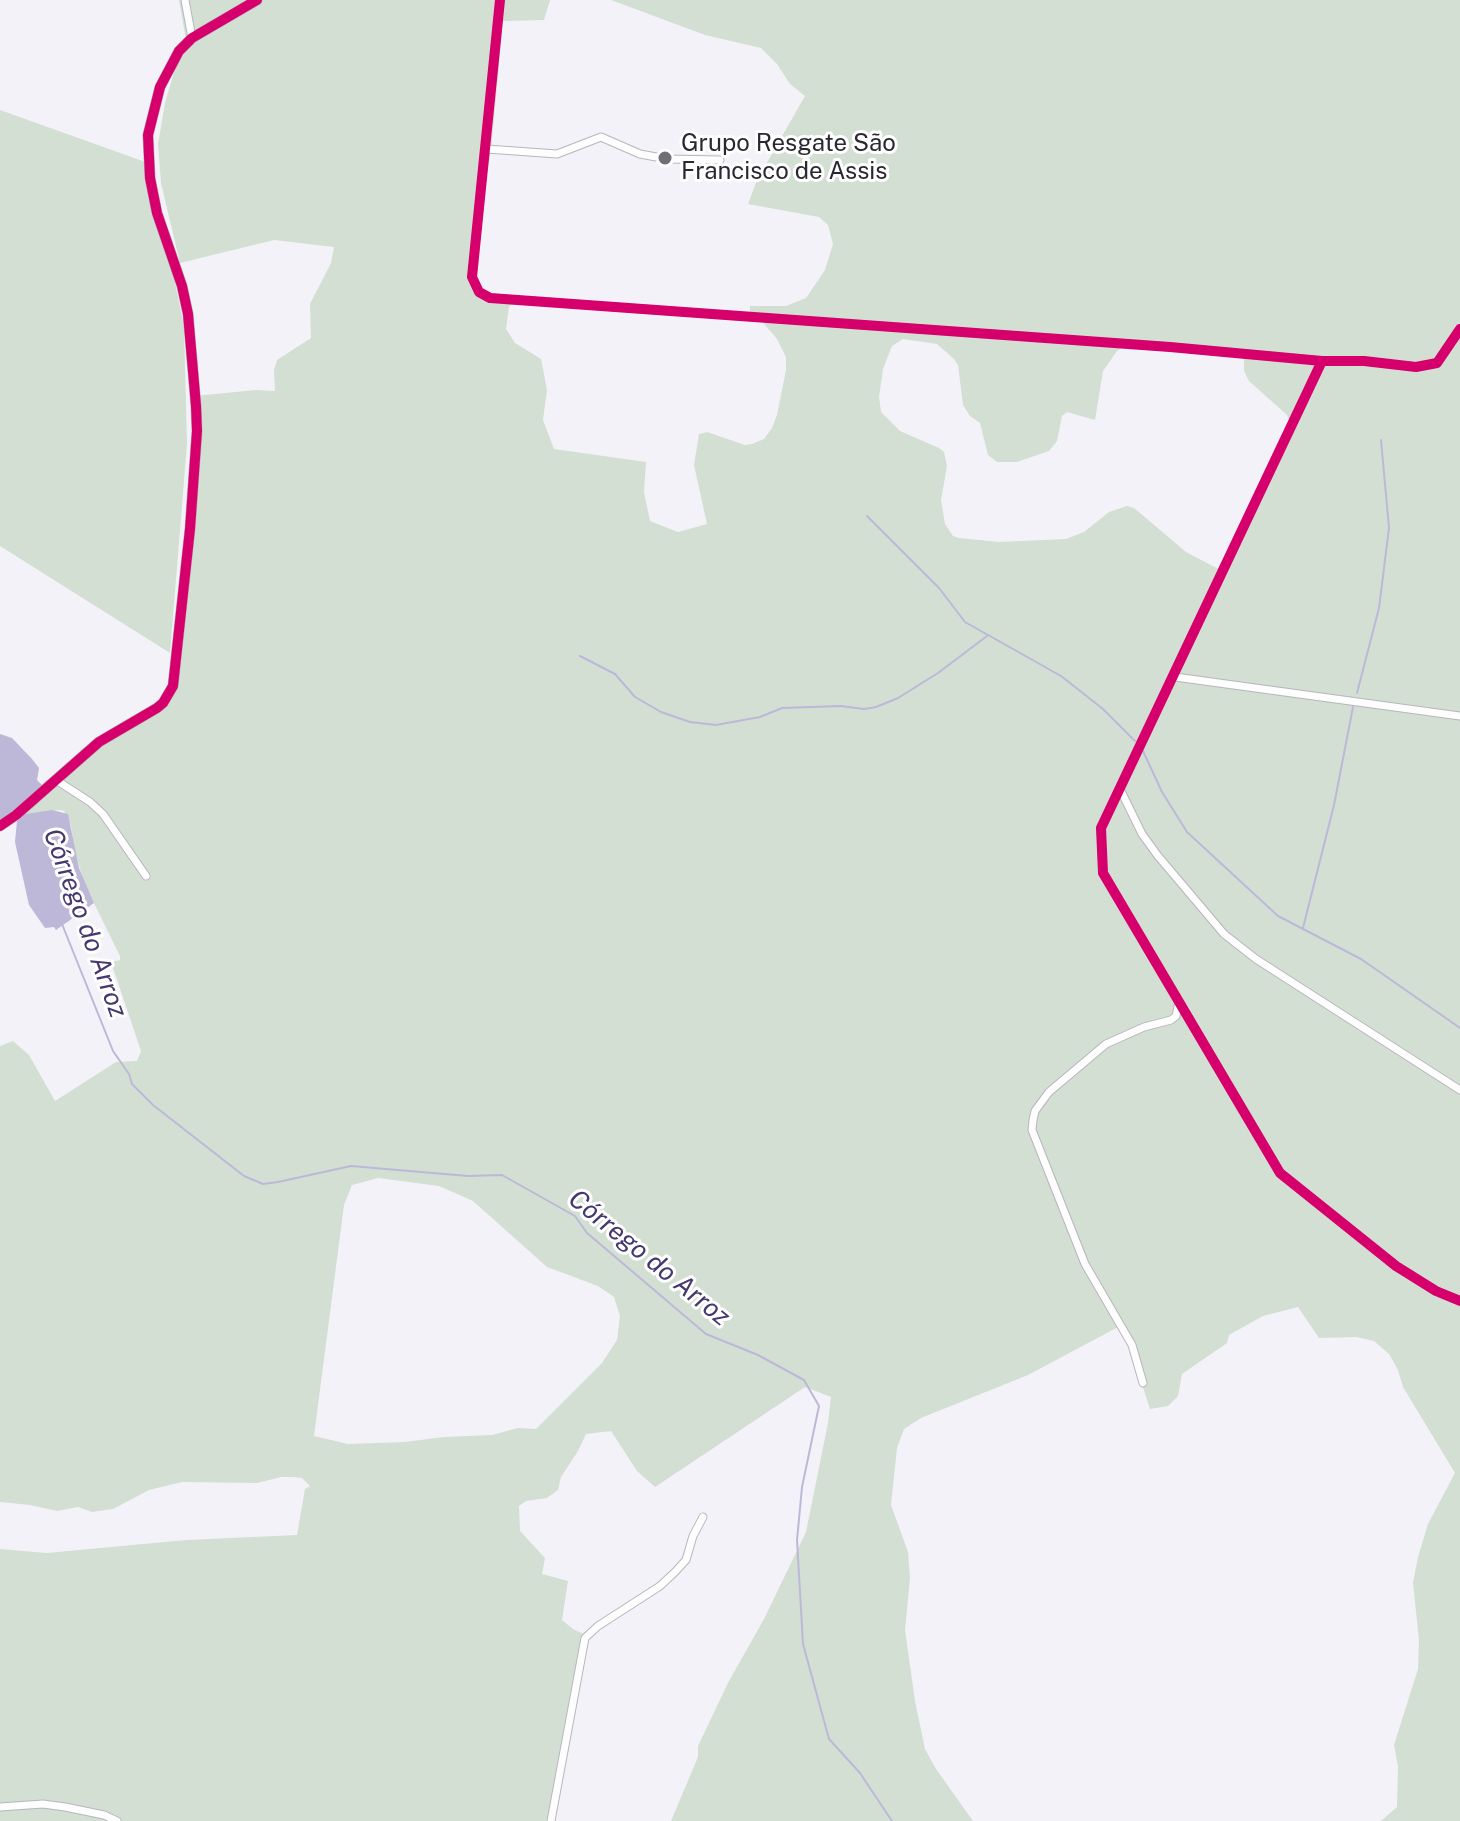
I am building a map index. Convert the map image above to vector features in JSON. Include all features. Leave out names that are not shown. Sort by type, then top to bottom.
[{"type":"street","points":[[185,0],[192,38]]},
{"type":"street","points":[[0,826],[99,742],[157,708],[173,686],[197,431],[188,314],[182,286],[157,213],[148,152],[152,115],[171,63],[192,38],[257,0]]},
{"type":"street","points":[[500,0],[472,277],[479,292],[490,298],[1170,347],[1322,361],[1427,366],[1437,363],[1460,329]]},
{"type":"street","points":[[487,149],[557,154],[601,137],[640,154],[667,159],[720,160]]},
{"type":"street","points":[[1322,361],[1101,828],[1103,873],[1280,1173],[1396,1266],[1436,1291],[1460,1301]]},
{"type":"street","points":[[1175,677],[1460,716]]},
{"type":"street","points":[[56,780],[103,814],[146,876]]},
{"type":"street","points":[[1120,789],[1142,834],[1224,934],[1256,959],[1460,1090]]},
{"type":"street","points":[[1143,1383],[1132,1345],[1085,1264],[1032,1130],[1035,1111],[1049,1092],[1106,1044],[1144,1027],[1171,1020],[1176,1016],[1179,1002]]},
{"type":"street","points":[[551,1821],[585,1638],[598,1626],[660,1586],[675,1572],[686,1560],[703,1517]]},
{"type":"street","points":[[0,1807],[43,1804],[117,1821]]},
{"type":"shaded area","points":[[179,0],[248,0],[186,40]]},
{"type":"shaded area","points":[[262,0],[550,0],[544,20],[503,21],[491,150],[478,227],[476,276],[485,294],[519,297],[509,307],[506,329],[515,343],[541,359],[547,390],[543,420],[554,449],[646,462],[644,492],[650,521],[678,532],[707,524],[694,465],[699,434],[707,432],[745,445],[752,444],[764,439],[777,415],[786,357],[777,339],[760,319],[750,313],[750,306],[786,306],[806,298],[825,270],[833,244],[828,225],[819,217],[748,204],[757,180],[805,96],[790,84],[777,64],[761,48],[705,35],[611,0],[1460,0],[1460,1821],[1381,1821],[1397,1807],[1398,1766],[1394,1745],[1418,1669],[1419,1640],[1413,1583],[1418,1557],[1428,1524],[1455,1473],[1403,1387],[1389,1354],[1374,1341],[1356,1337],[1319,1338],[1298,1307],[1263,1316],[1229,1335],[1227,1343],[1182,1374],[1178,1396],[1168,1406],[1150,1409],[1127,1338],[1120,1326],[1028,1375],[921,1418],[904,1429],[897,1448],[891,1505],[908,1552],[910,1578],[905,1630],[915,1701],[925,1749],[973,1821],[671,1821],[698,1757],[698,1746],[806,1532],[831,1397],[805,1387],[655,1487],[637,1471],[611,1431],[586,1434],[561,1477],[558,1490],[547,1498],[526,1501],[519,1506],[520,1531],[545,1558],[542,1574],[568,1581],[562,1620],[588,1636],[554,1821],[0,1821],[0,1549],[47,1553],[186,1540],[297,1535],[305,1489],[310,1486],[302,1478],[293,1477],[257,1483],[182,1482],[149,1490],[113,1509],[92,1512],[78,1507],[57,1511],[0,1502],[0,1046],[13,1041],[29,1055],[55,1101],[116,1062],[137,1061],[141,1051],[111,962],[120,960],[120,956],[85,885],[74,849],[71,825],[64,811],[60,810],[25,814],[98,749],[146,720],[174,687],[194,467],[194,396],[275,391],[277,360],[311,338],[310,304],[331,263],[334,247],[274,240],[180,263],[161,183],[158,144],[175,69],[186,50]],"holes":[[[903,339],[937,344],[954,359],[958,365],[963,405],[970,416],[980,423],[988,455],[997,462],[1017,462],[1049,451],[1057,441],[1062,416],[1067,412],[1095,420],[1103,371],[1117,351],[1127,345],[1244,350],[1244,371],[1249,381],[1287,415],[1293,428],[1224,572],[1186,552],[1134,508],[1127,506],[1109,512],[1084,532],[1066,539],[999,542],[959,538],[953,536],[945,524],[941,500],[947,466],[944,452],[900,431],[881,412],[879,397],[883,369],[892,346]],[[378,1178],[439,1186],[473,1201],[547,1267],[598,1286],[614,1297],[620,1316],[617,1340],[602,1363],[536,1429],[518,1428],[492,1435],[405,1442],[348,1444],[314,1436],[344,1205],[352,1185]]]},
{"type":"shaded area","points":[[0,110],[151,164],[184,327],[187,444],[170,653],[0,546]]},
{"type":"shaded area","points":[[0,734],[12,738],[32,759],[39,768],[37,780],[44,787],[0,824]]},
{"type":"shaded area","points":[[52,810],[68,814],[79,868],[94,903],[56,930],[54,927],[45,928],[29,905],[15,842],[17,821],[25,814]]},
{"type":"waterway","points":[[1357,693],[1379,608],[1389,528],[1381,440]]},
{"type":"waterway","points":[[867,516],[939,588],[965,622],[1061,676],[1103,709],[1135,741]]},
{"type":"waterway","points":[[580,656],[615,674],[635,697],[661,712],[690,722],[716,725],[760,717],[782,708],[876,707],[898,698],[938,673],[987,636]]},
{"type":"waterway","points":[[1303,928],[1334,805],[1353,707]]},
{"type":"waterway","points":[[1143,751],[1162,792],[1187,832],[1278,916],[1361,959],[1460,1028]]},
{"type":"waterway","name":"Córrego do Arroz","points":[[62,924],[113,1051],[132,1084],[153,1105],[244,1176],[263,1184],[351,1166],[468,1176],[502,1175],[575,1216],[587,1233],[706,1334],[758,1355],[804,1380],[819,1406],[802,1487],[797,1540],[803,1644],[829,1739],[860,1773],[892,1821]]},
{"type":"cycle path","points":[[0,826],[99,742],[157,708],[173,686],[190,529],[196,406],[188,314],[182,286],[157,213],[150,178],[148,135],[160,87],[179,51],[192,38],[257,0]]},
{"type":"cycle path","points":[[500,0],[472,277],[479,292],[490,298],[1416,367],[1437,363],[1460,329]]},
{"type":"cycle path","points":[[1322,361],[1101,828],[1103,873],[1280,1173],[1396,1266],[1436,1291],[1460,1301]]},
{"type":"place","name":"Grupo Resgate São Francisco de Assis","points":[[665,158]]}]
